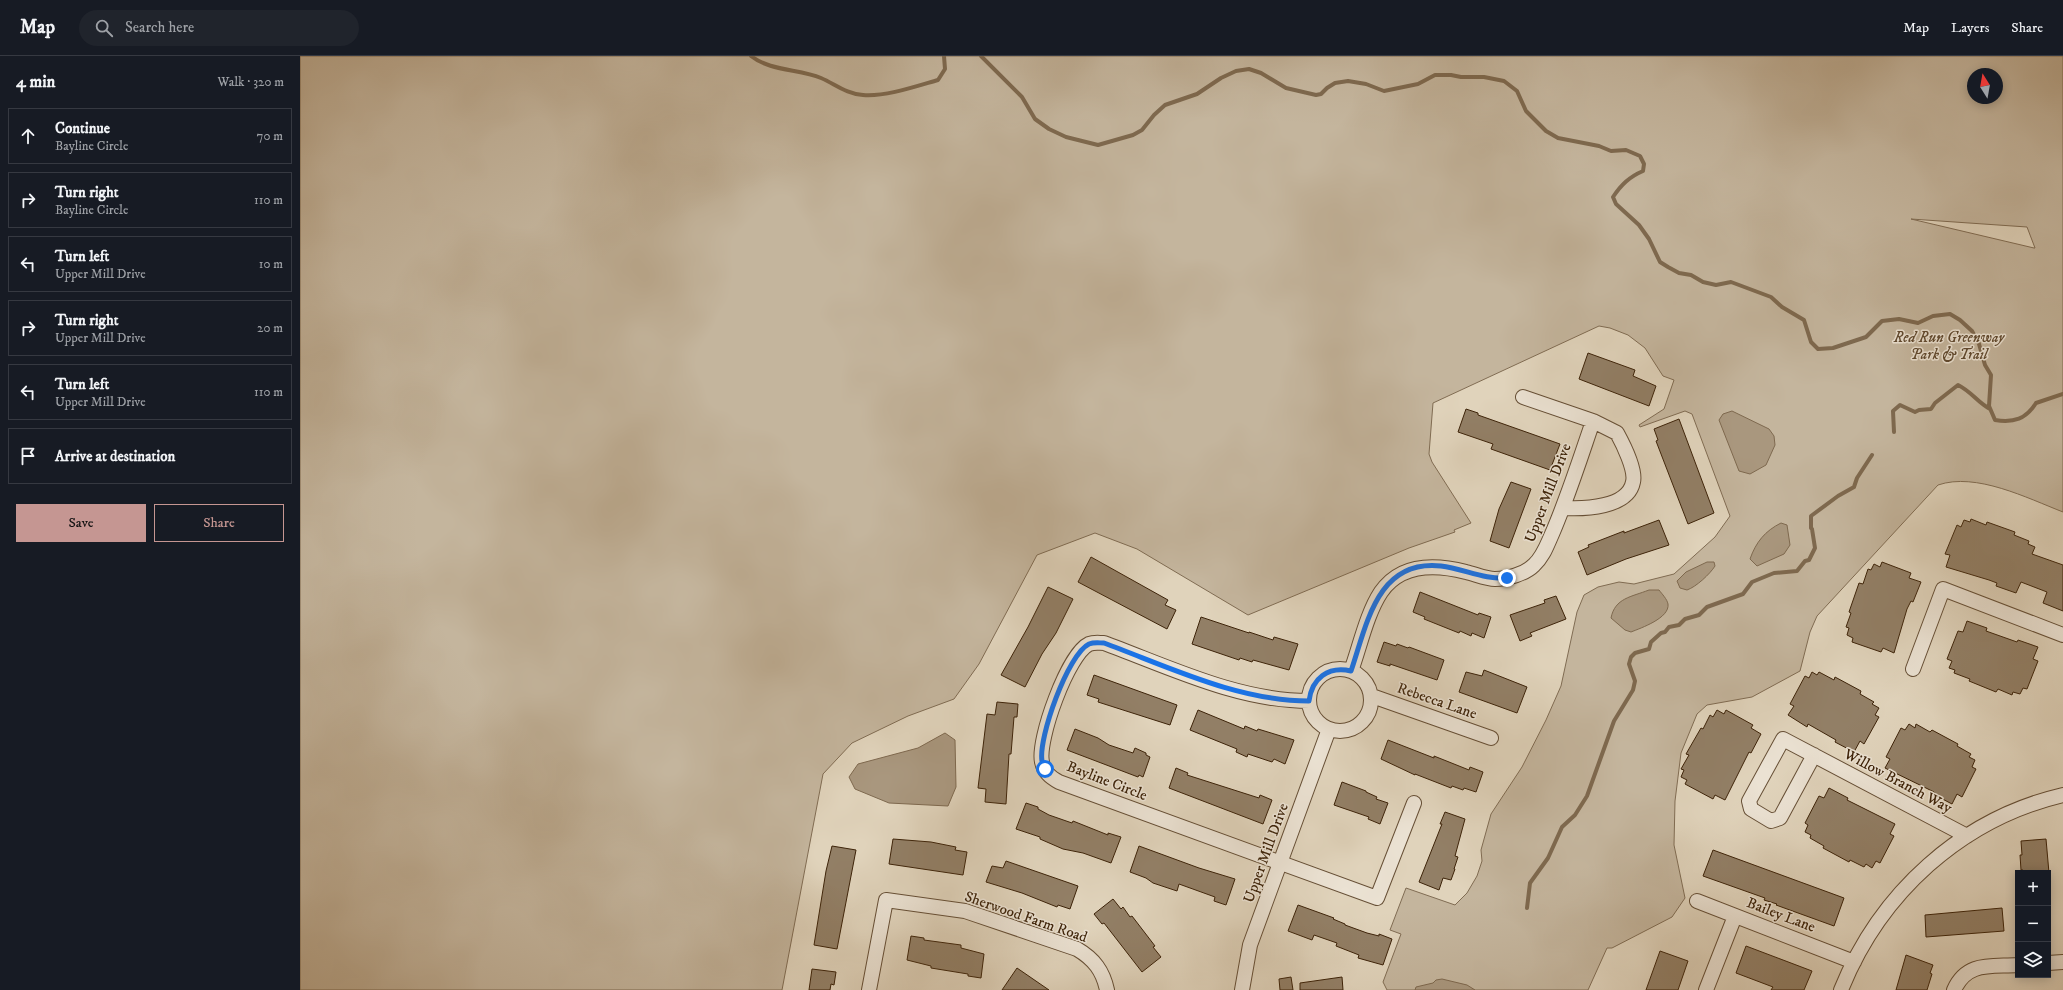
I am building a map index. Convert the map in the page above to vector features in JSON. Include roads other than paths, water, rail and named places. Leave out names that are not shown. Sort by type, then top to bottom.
[{"type":"street","points":[[1523,397],[1593,421],[1617,432],[1632,470],[1634,481],[1629,492],[1621,498],[1593,508],[1564,508]]},
{"type":"street","name":"Upper Mill Drive","points":[[1351,671],[1374,604],[1381,591],[1391,580],[1405,571],[1423,566],[1457,569],[1494,579],[1507,578],[1534,566],[1543,555],[1564,508],[1593,421]]},
{"type":"street","points":[[1913,669],[1943,589],[2063,635]]},
{"type":"street","name":"Bayline Circle","points":[[1281,863],[1059,782],[1049,776],[1045,769],[1042,761],[1042,743],[1048,721],[1066,673],[1081,651],[1088,644],[1094,642],[1104,643],[1230,690],[1266,699],[1309,701]]},
{"type":"street","points":[[1341,669],[1351,671],[1365,681],[1372,696],[1371,707],[1367,717],[1360,725],[1350,730],[1339,732],[1329,729],[1315,718],[1309,701],[1310,691],[1315,682],[1322,675],[1331,670],[1341,669]]},
{"type":"street","name":"Rebecca Lane","points":[[1372,696],[1491,738]]},
{"type":"street","name":"Upper Mill Drive","points":[[1242,990],[1250,945],[1329,729]]},
{"type":"street","name":"Willow Branch Way","points":[[1814,755],[1780,818],[1771,821],[1751,809],[1749,801],[1783,738],[1967,836]]},
{"type":"street","points":[[1841,990],[1854,962],[1885,910],[1908,883],[1937,858],[1967,836],[2002,816],[2035,802],[2063,795]]},
{"type":"street","points":[[1281,863],[1377,898],[1414,803]]},
{"type":"street","name":"Sherwood Farm Road","points":[[869,990],[886,900],[965,911],[1077,949],[1089,956],[1098,966],[1107,990]]},
{"type":"street","name":"Bailey Lane","points":[[1697,900],[1854,962]]},
{"type":"street","points":[[1706,990],[1735,916]]},
{"type":"street","points":[[2051,963],[2063,962]]},
{"type":"street","points":[[1954,990],[1960,978],[1967,971],[1978,968],[2015,965]]},
{"type":"waterway","points":[[751,56],[767,64],[812,75],[852,93],[863,95],[881,94],[938,80],[945,69],[944,56]]},
{"type":"waterway","points":[[981,56],[1022,97],[1035,119],[1049,129],[1066,137],[1098,145],[1133,135],[1142,130],[1154,115],[1165,105],[1197,94],[1221,78],[1236,71],[1249,69],[1261,73],[1286,88],[1316,95],[1321,94],[1335,83],[1348,81],[1366,84],[1384,91],[1418,84],[1435,75],[1484,77],[1504,81],[1517,91],[1526,111],[1546,131],[1558,138],[1599,146],[1611,151],[1626,150],[1640,156],[1644,164],[1643,171],[1626,182],[1613,197],[1616,204],[1639,225],[1649,239],[1660,262],[1668,267],[1679,273],[1691,275],[1703,282],[1716,285],[1731,282],[1771,297],[1782,307],[1804,320],[1811,342],[1818,349],[1833,348],[1866,337],[1882,321],[1899,319],[1918,323],[1933,316],[1950,314],[1960,320],[1972,331],[1979,344],[1985,365],[1991,375],[1989,406],[1995,420],[2008,421],[2019,419],[2028,413],[2036,403],[2063,394]]},
{"type":"waterway","points":[[1894,432],[1893,411],[1900,405],[1915,412],[1919,410],[1931,409],[1935,403],[1958,385],[1990,409]]},
{"type":"waterway","points":[[1527,908],[1530,883],[1548,858],[1562,827],[1575,815],[1587,796],[1614,721],[1633,690],[1635,681],[1629,664],[1631,657],[1635,653],[1649,649],[1651,642],[1661,633],[1665,632],[1669,627],[1679,625],[1685,619],[1699,615],[1707,607],[1743,594],[1752,582],[1774,573],[1797,571],[1805,561],[1809,560],[1815,548],[1811,528],[1811,516],[1838,496],[1854,487],[1857,478],[1872,455]]},
{"type":"park label","name":"Red Run Greenway Park & Trail","points":[[1949,346]]}]
